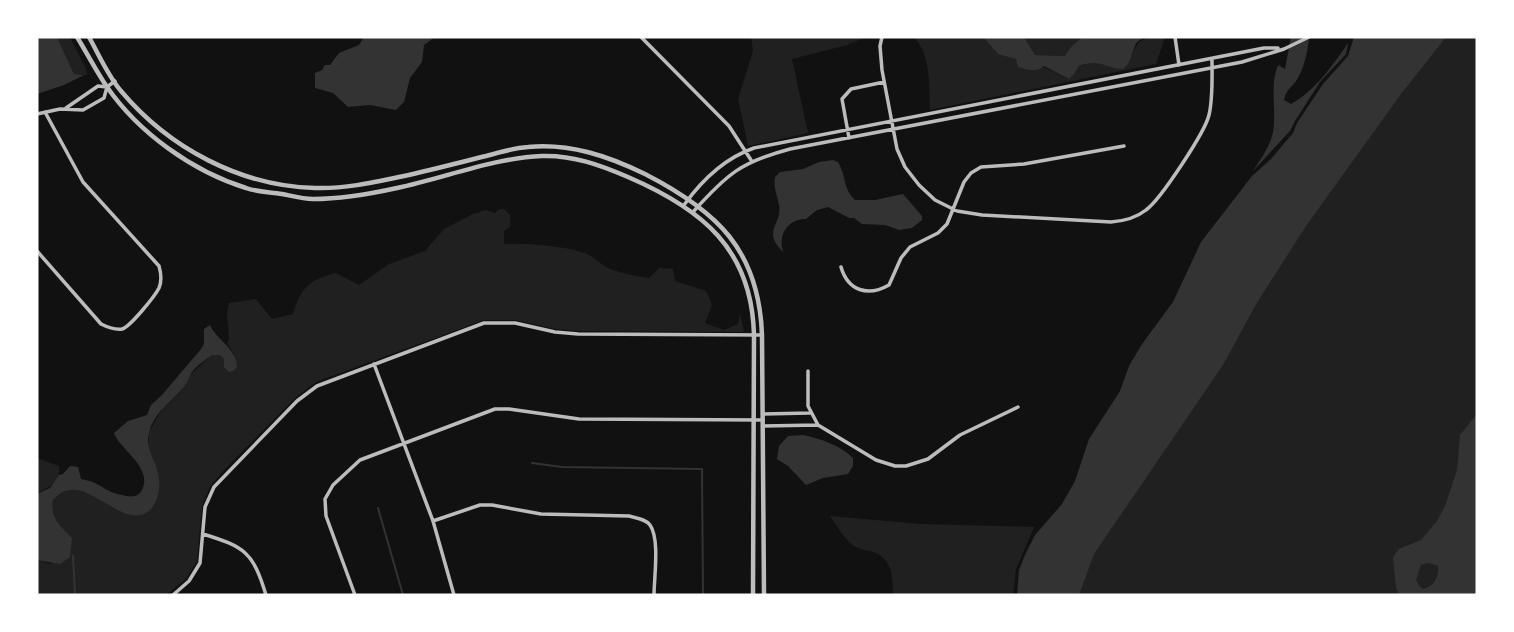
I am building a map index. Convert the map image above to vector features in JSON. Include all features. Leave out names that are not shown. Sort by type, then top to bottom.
[{"type":"street","points":[[77,37],[107,87],[134,118],[163,144],[197,167],[246,188],[311,199],[346,197],[397,188],[505,161],[544,156],[568,157],[602,166],[684,205],[693,212],[707,224],[731,253],[751,302],[754,335],[752,595]]},
{"type":"street","points":[[89,37],[120,90],[166,135],[201,158],[250,179],[313,188],[349,187],[503,151],[545,146],[604,156],[699,205],[739,250],[747,265],[759,304],[762,335],[764,595]]},
{"type":"street","points":[[641,37],[729,126],[751,160]]},
{"type":"street","points":[[882,37],[880,46],[884,82],[897,149],[905,167],[935,200],[953,209],[982,215],[1111,222],[1135,216],[1157,199],[1205,128],[1211,107],[1212,60]]},
{"type":"street","points":[[1175,37],[1179,65]]},
{"type":"street","points":[[693,212],[732,173],[751,160],[790,149],[1242,62],[1284,49],[1309,37]]},
{"type":"street","points":[[684,205],[713,172],[745,151],[1264,48],[1284,49]]},
{"type":"street","points":[[37,114],[65,109],[88,109],[104,98],[107,87],[115,81]]},
{"type":"street","points":[[849,138],[842,99],[846,92],[884,82]]},
{"type":"street","points":[[65,109],[98,86],[107,87]]},
{"type":"street","points":[[37,251],[101,324],[112,329],[130,324],[159,288],[159,266],[83,182],[45,112]]},
{"type":"street","points":[[841,267],[843,275],[855,287],[873,292],[889,285],[901,258],[910,247],[938,233],[947,223],[964,183],[971,173],[981,167],[1024,164],[1124,146]]},
{"type":"street","points":[[173,595],[189,581],[200,563],[205,507],[214,487],[297,401],[317,386],[484,323],[499,322],[578,334],[762,335]]},
{"type":"street","points":[[374,364],[433,521],[454,595]]},
{"type":"street","points":[[808,371],[807,397],[810,413],[818,425],[876,460],[895,466],[928,459],[960,435],[1018,407]]},
{"type":"street","points":[[355,595],[326,516],[325,499],[333,485],[360,460],[495,409],[579,419],[763,420],[818,425]]},
{"type":"street","points":[[763,420],[810,413]]},
{"type":"street","points":[[433,521],[480,505],[541,514],[629,516],[650,524],[655,538],[654,595]]},
{"type":"street","points":[[203,534],[235,544],[249,555],[266,595]]},
{"type":"shaded area","points":[[37,37],[57,37],[74,74],[84,75],[37,94]]},
{"type":"shaded area","points":[[57,37],[70,37],[87,75],[74,74]]},
{"type":"shaded area","points":[[364,37],[435,37],[424,45],[422,62],[410,78],[404,102],[396,110],[370,105],[348,107],[333,93],[315,88],[315,73],[325,65],[330,65],[339,53],[359,45]]},
{"type":"shaded area","points":[[751,37],[866,37],[847,45],[792,59],[808,133],[748,146],[738,99],[753,51]]},
{"type":"shaded area","points":[[914,37],[983,37],[998,54],[1034,63],[1068,79],[1079,66],[1088,63],[1129,63],[1141,41],[1165,37],[1156,64],[930,110],[926,62]]},
{"type":"shaded area","points":[[983,37],[1024,37],[1035,55],[1065,56],[1082,37],[1144,37],[1136,43],[1129,63],[1123,69],[1098,63],[1086,64],[1079,66],[1069,79],[1044,66],[1035,70],[1018,67],[1016,59],[998,54]]},
{"type":"shaded area","points":[[1024,37],[1082,37],[1066,56],[1035,55]]},
{"type":"shaded area","points":[[1291,37],[1309,37],[1301,71],[1284,100],[1291,104],[1316,85],[1348,43],[1346,54],[1320,82],[1290,131],[1253,171],[1272,137],[1275,73],[1278,65],[1285,69]]},
{"type":"shaded area","points":[[1354,37],[1446,37],[1401,94],[1306,226],[1255,306],[1223,365],[1094,554],[1079,595],[1017,595],[1019,570],[1035,535],[1062,504],[1075,481],[1089,439],[1120,391],[1129,366],[1142,344],[1173,302],[1201,242],[1252,176],[1293,133],[1323,84],[1348,56]]},
{"type":"shaded area","points":[[1413,37],[1477,37],[1477,595],[1055,595]]},
{"type":"shaded area","points":[[819,162],[838,162],[848,191],[855,200],[875,200],[903,194],[922,216],[922,220],[912,228],[899,230],[885,225],[862,224],[828,207],[789,225],[783,234],[783,252],[773,232],[779,212],[775,177],[780,172],[803,169]]},
{"type":"shaded area","points":[[500,209],[510,215],[510,227],[504,231],[504,244],[569,249],[587,254],[616,271],[649,278],[659,268],[673,269],[675,281],[706,291],[712,305],[705,323],[724,330],[738,324],[740,313],[744,332],[578,331],[515,320],[484,320],[316,382],[295,398],[211,485],[202,506],[197,561],[186,579],[166,595],[37,595],[37,560],[51,564],[72,538],[57,521],[52,507],[53,500],[66,490],[75,489],[100,498],[111,507],[147,513],[149,432],[162,409],[181,391],[192,373],[212,355],[218,353],[224,359],[224,367],[234,354],[227,343],[229,303],[256,299],[272,319],[293,314],[303,291],[312,282],[336,273],[359,285],[389,264],[425,251],[444,229],[473,214],[486,210],[495,213]]},
{"type":"shaded area","points":[[210,325],[230,349],[237,367],[229,372],[220,355],[212,355],[194,369],[184,387],[155,419],[148,441],[157,471],[159,490],[152,508],[137,516],[117,510],[86,493],[75,490],[64,492],[53,500],[52,507],[57,521],[72,538],[70,557],[60,564],[37,560],[37,494],[50,488],[70,466],[78,467],[81,479],[116,494],[136,496],[140,493],[144,482],[140,466],[114,433],[128,421],[147,415],[151,405],[201,349],[204,344],[204,329]]},
{"type":"shaded area","points":[[1477,414],[1477,595],[1399,594],[1393,557],[1399,549],[1421,540],[1437,521],[1457,470],[1460,435]],"holes":[[[1428,563],[1438,566],[1434,583],[1424,589],[1420,587],[1416,580],[1421,565]]]},
{"type":"shaded area","points":[[803,435],[830,443],[848,453],[853,458],[853,466],[848,474],[823,478],[806,485],[788,466],[777,459],[779,446],[788,436]]},
{"type":"shaded area","points":[[37,458],[59,466],[59,472],[53,483],[37,494]]},
{"type":"shaded area","points":[[830,516],[921,524],[1034,527],[1016,569],[1013,595],[893,595],[887,562],[878,554],[852,545]]},
{"type":"waterway","points":[[532,463],[562,467],[702,469],[703,595]]},
{"type":"waterway","points":[[378,508],[403,595]]},
{"type":"waterway","points":[[73,556],[75,595]]}]
